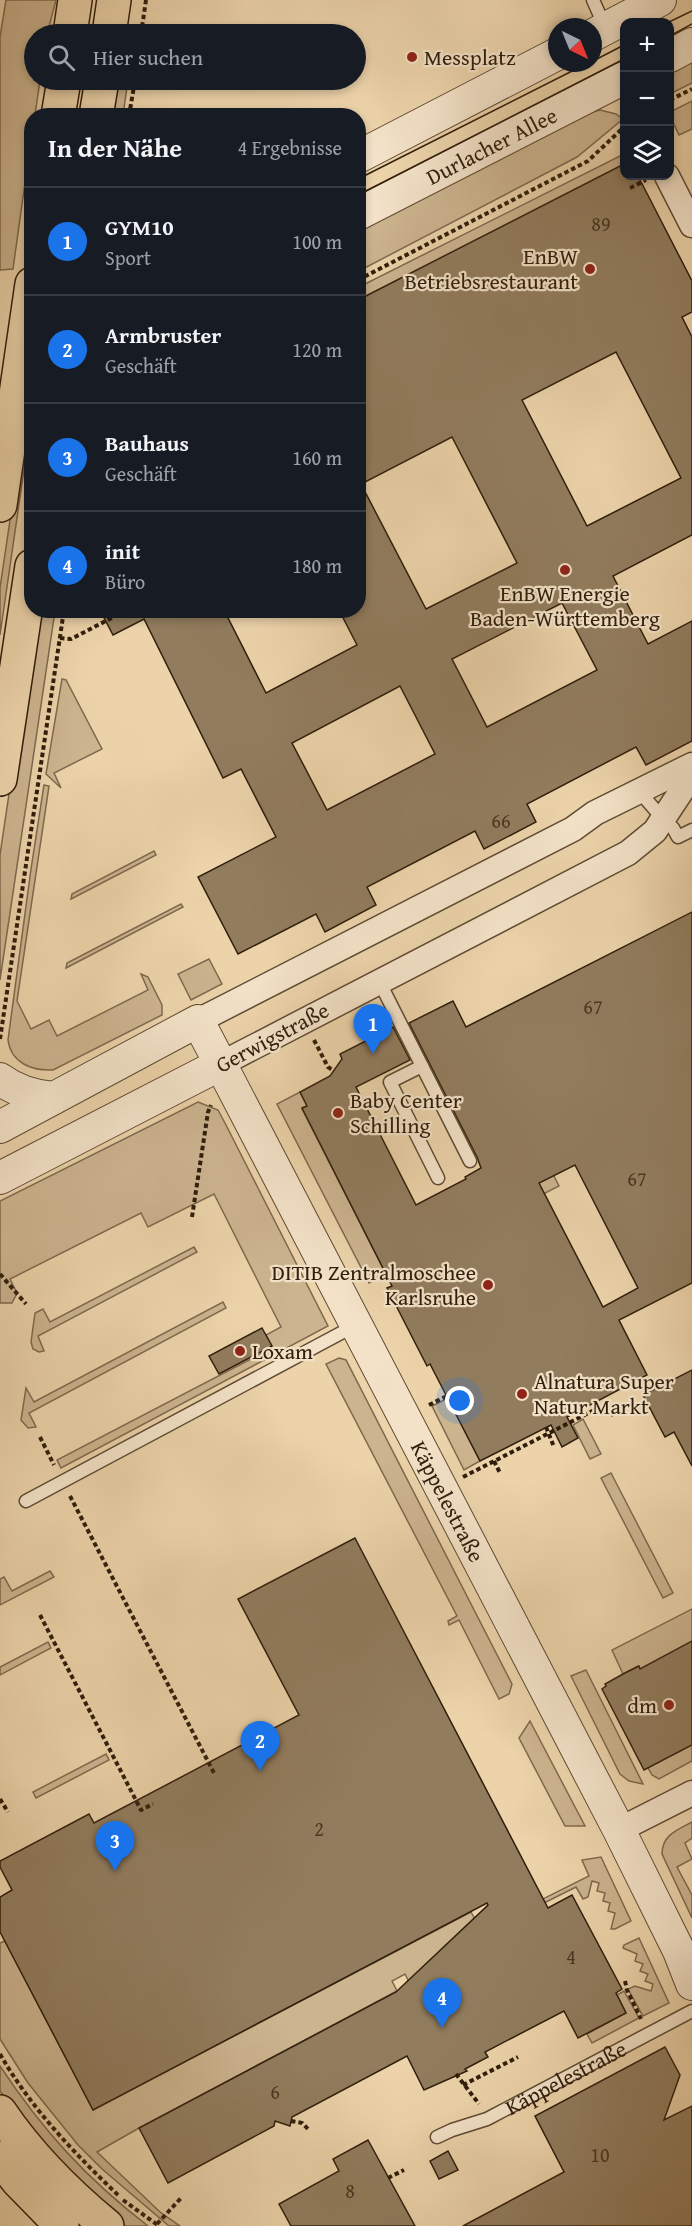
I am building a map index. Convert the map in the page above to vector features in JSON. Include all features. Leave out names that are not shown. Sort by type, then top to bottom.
[{"type":"main road","points":[[71,24],[75,0]]},
{"type":"main road","points":[[110,24],[114,0]]},
{"type":"main road","points":[[59,108],[62,90]]},
{"type":"main road","points":[[97,108],[100,90]]},
{"type":"main road","points":[[0,505],[16,396],[13,332],[24,304]]},
{"type":"main road","points":[[0,779],[24,618]]},
{"type":"main road","points":[[0,2112],[36,2158],[80,2204],[108,2226]]},
{"type":"main road","points":[[0,2158],[18,2181],[62,2226]]},
{"type":"street","points":[[602,30],[660,0]]},
{"type":"street","points":[[674,53],[692,44]]},
{"type":"street","points":[[366,153],[548,59]]},
{"type":"street","name":"Durlacher Allee","points":[[366,210],[620,85]]},
{"type":"street","points":[[669,180],[692,225]]},
{"type":"street","points":[[0,1127],[198,1021],[573,829],[595,813],[692,765]]},
{"type":"street","name":"Gerwigstraße","points":[[0,1178],[224,1070],[304,1020],[628,853],[646,840],[692,775]]},
{"type":"street","name":"Käppelestraße","points":[[198,1021],[619,1830],[679,1951],[692,1984]]},
{"type":"street","points":[[0,1078],[18,1090],[53,1098]]},
{"type":"street","points":[[619,1830],[692,1793]]},
{"type":"lane","points":[[593,0],[596,18]]},
{"type":"lane","points":[[639,791],[663,819],[674,828],[678,837],[692,830]]},
{"type":"lane","points":[[378,981],[470,1161]]},
{"type":"lane","points":[[422,1066],[390,1082],[438,1178]]},
{"type":"lane","points":[[26,1501],[357,1325]]},
{"type":"lane","name":"Käppelestraße","points":[[437,2138],[452,2130],[487,2119],[692,2011]]},
{"type":"path","points":[[142,24],[146,0]]},
{"type":"path","points":[[674,98],[692,89]]},
{"type":"path","points":[[130,108],[133,90]]},
{"type":"path","points":[[366,276],[588,161],[620,131]]},
{"type":"path","points":[[630,188],[641,182]]},
{"type":"path","points":[[0,1039],[63,618]]},
{"type":"path","points":[[60,638],[71,639],[112,618]]},
{"type":"path","points":[[304,1020],[328,1067],[334,1071]]},
{"type":"path","points":[[192,1217],[208,1112],[224,1070]]},
{"type":"path","points":[[0,1274],[26,1304]]},
{"type":"path","points":[[441,1488],[547,1430],[608,1403],[614,1417]]},
{"type":"path","points":[[547,1430],[554,1447]]},
{"type":"path","points":[[40,1437],[212,1773]]},
{"type":"path","points":[[494,1461],[500,1473]]},
{"type":"path","points":[[40,1616],[141,1810],[153,1804]]},
{"type":"path","points":[[0,1799],[8,1812]]},
{"type":"path","points":[[625,1981],[627,1990],[648,2033]]},
{"type":"path","points":[[0,2054],[30,2099],[88,2167],[121,2198],[158,2225],[182,2197]]},
{"type":"path","points":[[463,2085],[518,2057]]},
{"type":"path","points":[[456,2074],[477,2101]]},
{"type":"path","points":[[291,2121],[302,2123],[308,2129]]},
{"type":"path","points":[[388,2178],[404,2170]]},
{"type":"shaded area","points":[[6,0],[56,0],[50,24],[24,24],[24,90],[39,90],[36,108],[24,108],[24,190],[13,269],[0,270],[0,37]]},
{"type":"shaded area","points":[[692,59],[692,83],[674,92],[674,72],[674,68]]},
{"type":"shaded area","points":[[112,90],[127,90],[124,108],[109,108]]},
{"type":"shaded area","points":[[692,101],[692,129],[679,135],[674,124],[674,110]]},
{"type":"shaded area","points":[[600,110],[620,117],[620,121],[577,157],[366,267],[366,225],[589,113]]},
{"type":"shaded area","points":[[620,156],[620,169],[366,298],[366,283]]},
{"type":"shaded area","points":[[24,457],[24,470],[0,635],[0,588],[19,459]]},
{"type":"shaded area","points":[[35,618],[54,618],[0,980],[0,855]]},
{"type":"shaded area","points":[[62,679],[66,680],[102,749],[54,773],[61,788],[46,774]]},
{"type":"shaded area","points":[[44,785],[49,786],[17,1001],[31,1029],[49,1020],[57,1036],[148,990],[141,974],[148,977],[162,1005],[162,1015],[53,1070],[30,1067],[18,1060],[13,1055],[8,1040]]},
{"type":"shaded area","points":[[154,851],[156,855],[71,899],[72,894]]},
{"type":"shaded area","points":[[181,904],[183,907],[66,968],[67,963]]},
{"type":"shaded area","points":[[209,959],[222,984],[191,1000],[178,974]]},
{"type":"shaded area","points":[[487,1046],[559,1186],[369,1283],[277,1104],[300,1092],[307,1106],[302,1109],[383,1268],[544,1180]]},
{"type":"shaded area","points":[[198,1102],[218,1110],[328,1326],[61,1468],[57,1460],[272,1348],[266,1335],[281,1327],[214,1194],[148,1227],[141,1213],[10,1279],[17,1293],[12,1303],[0,1303],[0,1201]]},
{"type":"shaded area","points":[[194,1247],[197,1252],[38,1336],[44,1351],[39,1352],[33,1349],[31,1342],[35,1313],[43,1309],[50,1322]]},
{"type":"shaded area","points":[[223,1302],[226,1308],[29,1413],[36,1427],[28,1428],[21,1420],[26,1388],[34,1402]]},
{"type":"shaded area","points":[[339,1358],[346,1360],[512,1684],[509,1694],[499,1699],[459,1620],[449,1625],[448,1621],[457,1616],[326,1364]]},
{"type":"shaded area","points":[[448,1398],[480,1461],[464,1470],[432,1406]]},
{"type":"shaded area","points":[[583,1419],[601,1454],[590,1459],[573,1425]]},
{"type":"shaded area","points":[[611,1473],[673,1593],[663,1598],[601,1478]]},
{"type":"shaded area","points":[[50,1571],[54,1577],[0,1605],[0,1579],[4,1577],[12,1591]]},
{"type":"shaded area","points":[[692,1609],[692,1647],[642,1673],[638,1666],[623,1674],[612,1650]]},
{"type":"shaded area","points":[[48,1642],[51,1648],[0,1675],[0,1667]]},
{"type":"shaded area","points":[[586,1670],[643,1784],[629,1781],[620,1774],[571,1676]]},
{"type":"shaded area","points":[[530,1721],[585,1826],[565,1826],[519,1738]]},
{"type":"shaded area","points":[[692,1740],[692,1761],[659,1779],[652,1775],[646,1764]]},
{"type":"shaded area","points":[[106,1754],[109,1760],[36,1798],[33,1792]]},
{"type":"shaded area","points":[[692,1822],[692,1838],[685,1843],[692,1859],[677,1867],[692,1895],[692,1918],[662,1854],[668,1838]]},
{"type":"shaded area","points":[[601,1857],[631,1921],[611,1929],[615,1913],[608,1911],[610,1903],[603,1901],[605,1893],[597,1891],[599,1883],[592,1881],[588,1897],[583,1899],[576,1887],[544,1903],[410,1984],[405,1974],[392,1981],[397,1991],[97,2152],[160,2212],[180,2226],[169,2226],[102,2169],[78,2145],[28,2083],[0,2039],[0,1943],[5,1941],[93,2110],[471,1912],[481,1930],[589,1876],[582,1860]]},
{"type":"shaded area","points":[[639,1938],[669,2003],[643,2016],[628,1989],[635,1986],[651,1991],[653,1984],[645,1981],[648,1974],[640,1971],[643,1964],[635,1961],[637,1954],[623,1948],[624,1945]]},
{"type":"shaded area","points":[[624,1991],[639,2018],[592,2043],[587,2034],[626,2013],[617,1995]]},
{"type":"shaded area","points":[[0,2066],[32,2111],[85,2172],[148,2226],[125,2226],[26,2128],[0,2091]]},
{"type":"building","name":"EnBW Energie Baden-Württemberg","points":[[620,166],[620,180],[640,180],[692,281],[692,312],[682,317],[692,337],[692,535],[613,576],[648,644],[692,621],[692,741],[646,765],[636,747],[527,804],[536,822],[484,849],[475,831],[367,887],[376,905],[325,932],[316,914],[238,954],[198,877],[276,837],[241,769],[223,778],[144,619],[113,635],[104,618],[228,618],[266,693],[357,645],[343,618],[366,618],[366,494],[426,609],[517,563],[452,437],[366,481],[366,296]],"holes":[[[616,352],[681,478],[587,526],[522,400]],[[562,603],[597,670],[487,727],[452,659]],[[400,686],[435,754],[327,810],[292,743]]]},
{"type":"building","points":[[692,912],[692,1283],[619,1320],[647,1375],[567,1417],[578,1438],[562,1447],[551,1425],[480,1461],[430,1364],[427,1366],[387,1288],[392,1286],[302,1108],[307,1106],[300,1092],[330,1076],[342,1059],[340,1054],[393,1027],[410,1060],[356,1087],[416,1205],[466,1179],[465,1177],[481,1168],[409,1023],[453,1001],[466,1027]],"holes":[[[575,1165],[638,1288],[603,1307],[539,1183]]]},
{"type":"building","points":[[262,1328],[272,1346],[219,1374],[209,1356]]},
{"type":"building","points":[[692,1370],[692,1466],[674,1432],[665,1437],[643,1395]]},
{"type":"building","points":[[355,1538],[548,1908],[572,1895],[622,1989],[616,1993],[626,2013],[578,2038],[564,2011],[485,2052],[488,2057],[465,2069],[467,2071],[424,2090],[407,2056],[292,2117],[290,2126],[275,2121],[274,2126],[168,2183],[139,2128],[396,1992],[488,1905],[487,1903],[93,2110],[0,1932],[0,1897],[12,1890],[0,1867],[0,1861],[89,1814],[94,1823],[299,1715],[238,1599]]},
{"type":"building","points":[[692,1641],[692,1745],[644,1770],[602,1689],[606,1686],[605,1684],[623,1674],[639,1666],[640,1669]]},
{"type":"building","points":[[665,2047],[680,2075],[664,2120],[692,2106],[692,2226],[463,2226],[564,2172],[535,2116]]},
{"type":"building","points":[[368,2140],[415,2226],[291,2226],[279,2204],[339,2171],[333,2159]]},
{"type":"building","points":[[448,2151],[458,2170],[439,2179],[430,2161]]},
{"type":"tram line","points":[[674,20],[692,11]]},
{"type":"tram line","points":[[674,34],[692,24]]},
{"type":"tram line","points":[[602,56],[620,47]]},
{"type":"tram line","points":[[366,191],[620,61]]},
{"type":"tram line","points":[[366,175],[570,72]]},
{"type":"place","name":"Messplatz","points":[[412,57]]},
{"type":"place","name":"EnBW Betriebsrestaurant","points":[[590,269]]},
{"type":"place","name":"EnBW Energie Baden-Württemberg","points":[[565,570]]},
{"type":"place","name":"GYM10","points":[[373,1054]]},
{"type":"place","name":"Baby Center Schilling","points":[[338,1113]]},
{"type":"place","name":"DITIB Zentralmoschee Karlsruhe","points":[[488,1285]]},
{"type":"place","name":"Loxam","points":[[240,1351]]},
{"type":"place","name":"Alnatura Super Natur Markt","points":[[522,1394]]},
{"type":"place","name":"dm","points":[[669,1705]]},
{"type":"place","name":"Armbruster","points":[[260,1771]]},
{"type":"place","name":"Bauhaus","points":[[115,1871]]},
{"type":"place","name":"init","points":[[442,2028]]}]
